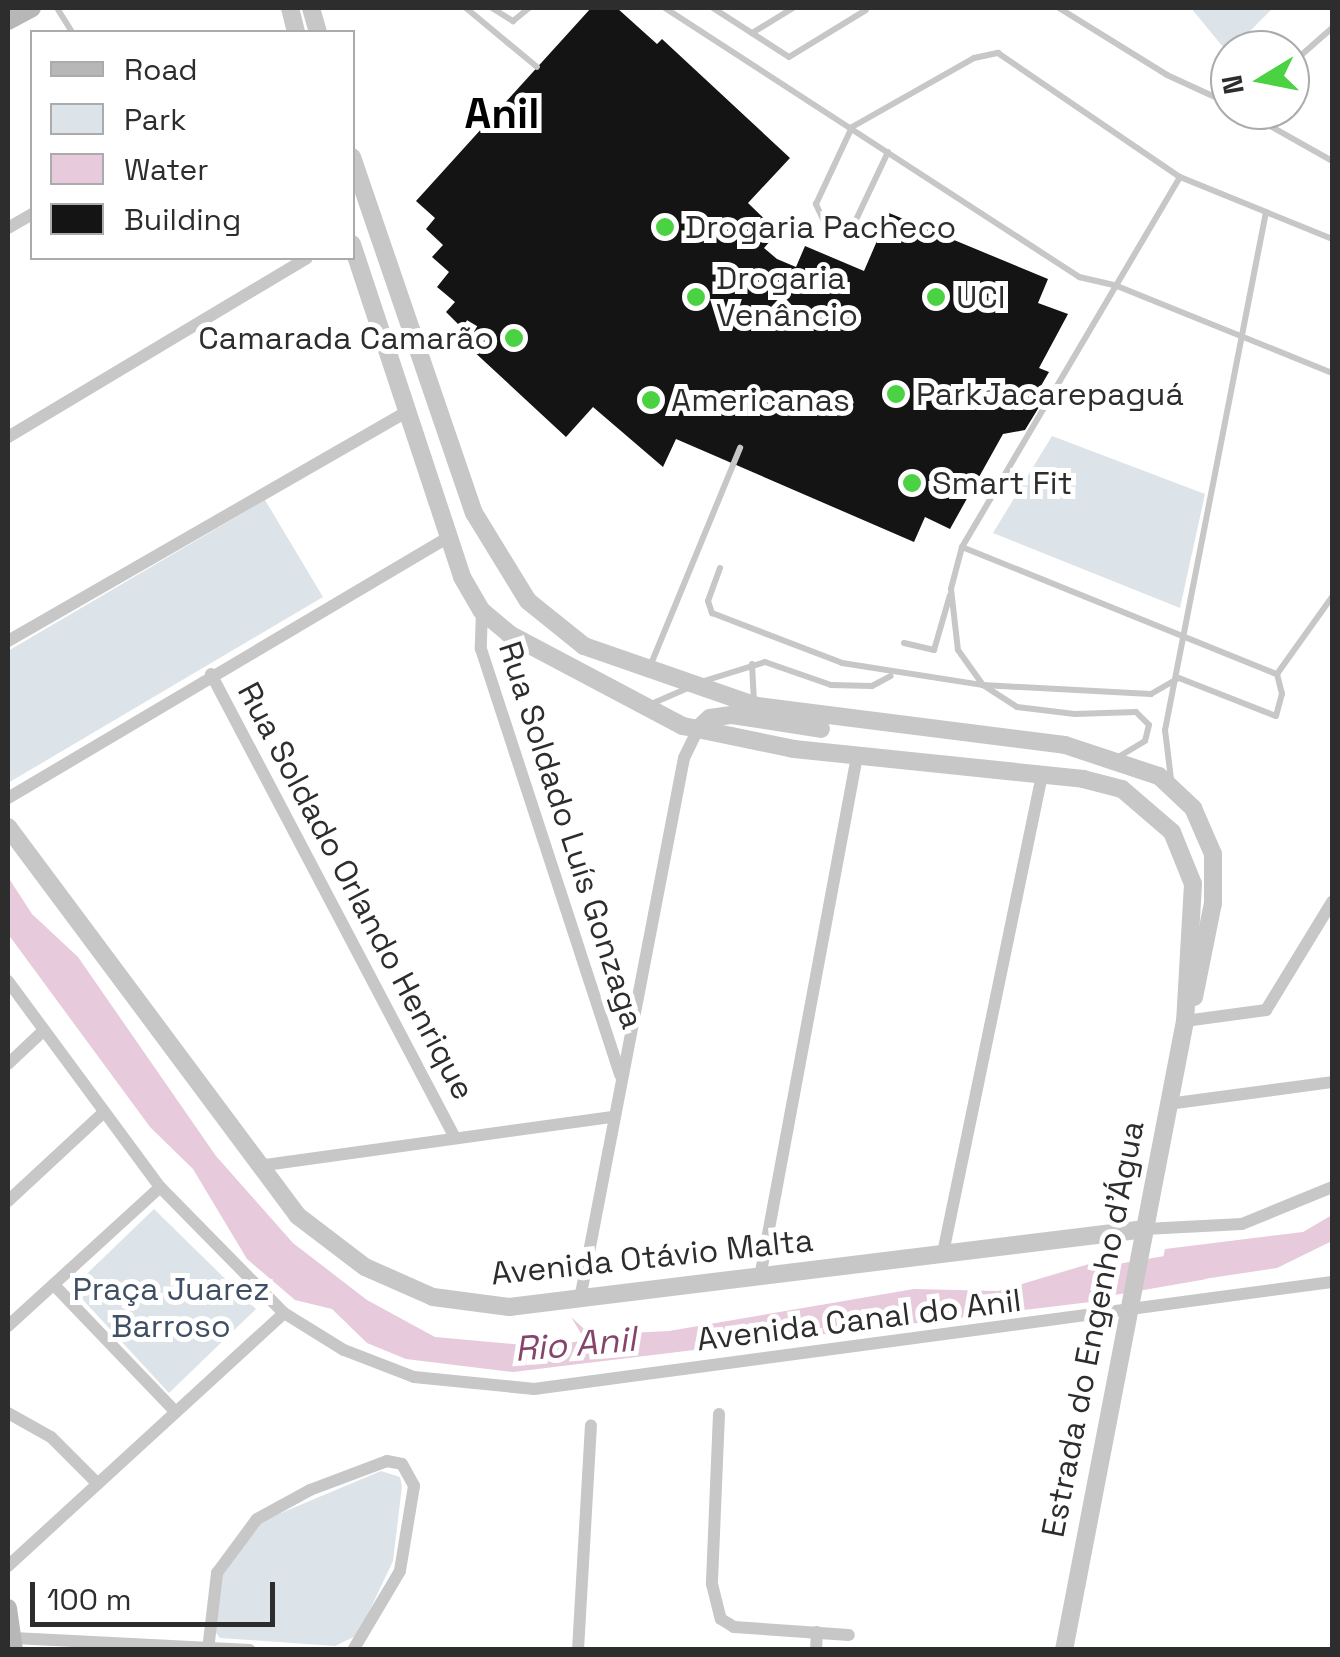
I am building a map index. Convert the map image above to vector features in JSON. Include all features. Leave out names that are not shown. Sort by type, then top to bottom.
[{"type":"main road","points":[[8,20],[32,8]]},
{"type":"main road","points":[[8,1608],[14,1644]]},
{"type":"street","name":"Estrada do Engenho d'Água","points":[[355,166],[474,513],[495,556],[528,602],[564,633],[649,670],[756,706],[896,727],[1064,745],[1116,759],[1172,785],[1202,822],[1216,870],[1204,972],[1185,1021]]},
{"type":"street","points":[[8,228],[30,215]]},
{"type":"street","name":"Estrada do Engenho d'Água","points":[[355,253],[410,410],[448,538],[482,611],[508,634],[642,707],[698,729],[857,756],[1042,774],[1122,789],[1172,832],[1193,884],[1185,1021],[1064,1650]]},
{"type":"street","points":[[8,436],[304,260]]},
{"type":"street","points":[[8,642],[410,410]]},
{"type":"street","points":[[8,798],[211,674],[448,538]]},
{"type":"street","name":"Rua Soldado Luís Gonzaga","points":[[482,611],[481,650],[620,1076]]},
{"type":"street","name":"Rua Soldado Orlando Henrique","points":[[211,674],[453,1134]]},
{"type":"street","points":[[580,1299],[611,1117],[684,758],[698,729],[710,718],[732,715],[825,730],[896,727]]},
{"type":"street","points":[[760,1277],[857,756]]},
{"type":"street","points":[[943,1253],[1042,774]]},
{"type":"street","name":"Avenida Otávio Malta","points":[[8,827],[258,1166],[328,1242],[402,1286],[472,1305],[580,1299],[943,1253],[1242,1224],[1332,1187]]},
{"type":"street","points":[[1185,1021],[1266,1010],[1332,902]]},
{"type":"street","name":"Avenida Canal do Anil","points":[[8,981],[41,1033],[160,1187],[284,1312],[398,1373],[534,1389],[1130,1306],[1332,1282]]},
{"type":"street","points":[[8,1064],[41,1033]]},
{"type":"street","points":[[1168,1104],[1332,1082]]},
{"type":"street","points":[[8,1201],[102,1114]]},
{"type":"street","points":[[258,1166],[453,1134],[611,1117]]},
{"type":"street","points":[[8,1326],[160,1187]]},
{"type":"street","points":[[54,1285],[176,1412]]},
{"type":"street","points":[[8,1566],[284,1312]]},
{"type":"street","points":[[8,1413],[51,1437],[98,1484]]},
{"type":"street","points":[[719,1414],[713,1604],[734,1627],[849,1635]]},
{"type":"street","points":[[578,1650],[591,1425]]},
{"type":"street","points":[[209,1648],[217,1572],[256,1519],[325,1484],[387,1461],[402,1464],[414,1486],[400,1571],[363,1647]]},
{"type":"street","points":[[816,1650],[817,1632]]},
{"type":"street","points":[[14,1644],[250,1650]]},
{"type":"lane","points":[[57,8],[71,30]]},
{"type":"lane","points":[[466,8],[537,67]]},
{"type":"lane","points":[[492,8],[513,21],[529,8]]},
{"type":"lane","points":[[664,8],[1078,277],[1117,286],[1332,374]]},
{"type":"lane","points":[[715,8],[789,57],[866,10]]},
{"type":"lane","points":[[752,34],[793,8]]},
{"type":"lane","points":[[1059,8],[1167,75],[1210,95]]},
{"type":"lane","points":[[1310,48],[1332,28]]},
{"type":"lane","points":[[888,152],[852,228],[828,230],[816,204],[852,128],[974,58],[998,53],[1180,177],[1332,239]]},
{"type":"lane","points":[[1277,130],[1332,161]]},
{"type":"lane","points":[[904,643],[934,650],[962,547],[1180,177]]},
{"type":"lane","points":[[1172,785],[1166,730],[1246,338],[1266,212]]},
{"type":"lane","points":[[649,670],[740,448]]},
{"type":"lane","points":[[962,547],[1277,674]]},
{"type":"lane","points":[[720,568],[708,601],[712,612],[892,675],[983,685],[1151,694],[1178,678]]},
{"type":"lane","points":[[951,588],[958,650],[983,685],[1018,707],[1076,714],[1136,712],[1150,724],[1145,741],[1116,759]]},
{"type":"lane","points":[[1178,678],[1276,716],[1282,694],[1277,674],[1332,597]]},
{"type":"lane","points":[[642,707],[766,662],[831,686],[872,686],[892,675]]},
{"type":"lane","points":[[752,664],[756,706]]},
{"type":"green space","points":[[1191,8],[1273,8],[1251,30],[1210,31]]},
{"type":"green space","points":[[1052,436],[1205,494],[1180,608],[993,533]]},
{"type":"green space","points":[[265,500],[323,597],[8,783],[8,651]]},
{"type":"green space","name":"Praça Juarez Barroso","points":[[154,1209],[256,1309],[169,1393],[72,1288]]},
{"type":"green space","points":[[381,1471],[400,1477],[402,1486],[393,1561],[358,1635],[335,1646],[220,1638],[214,1630],[219,1580],[262,1521]]},
{"type":"water","points":[[8,877],[32,914],[78,957],[216,1156],[293,1243],[367,1300],[435,1337],[548,1347],[585,1340],[571,1317],[591,1335],[669,1331],[914,1289],[998,1291],[1116,1256],[1107,1300],[513,1372],[406,1359],[367,1343],[332,1309],[295,1300],[247,1259],[193,1169],[150,1127],[8,934]]},
{"type":"water","points":[[1332,1215],[1332,1241],[1277,1268],[1157,1286],[1165,1249],[1303,1232]]},
{"type":"building","points":[[591,8],[617,8],[657,44],[662,39],[790,158],[748,203],[778,232],[764,248],[777,259],[796,267],[805,246],[864,271],[889,213],[1048,279],[1038,303],[1068,314],[1039,368],[1049,372],[1038,391],[1047,394],[1025,430],[1003,434],[950,529],[925,517],[914,542],[676,439],[663,467],[593,407],[566,437],[457,336],[463,329],[446,312],[455,302],[437,287],[449,272],[432,257],[443,245],[426,229],[435,218],[416,201]]},
{"type":"waterway","name":"Rio Anil","points":[[1073,1287],[1200,1265]]},
{"type":"place","name":"Drogaria Pacheco","points":[[665,227]]},
{"type":"place","name":"Drogaria Venâncio","points":[[696,297]]},
{"type":"place","name":"UCI","points":[[936,297]]},
{"type":"place","name":"Camarada Camarão","points":[[514,338]]},
{"type":"place","name":"ParkJacarepaguá","points":[[896,394]]},
{"type":"place","name":"Americanas","points":[[651,400]]},
{"type":"place","name":"Smart Fit","points":[[912,483]]},
{"type":"district","name":"Anil","points":[[502,114]]}]
